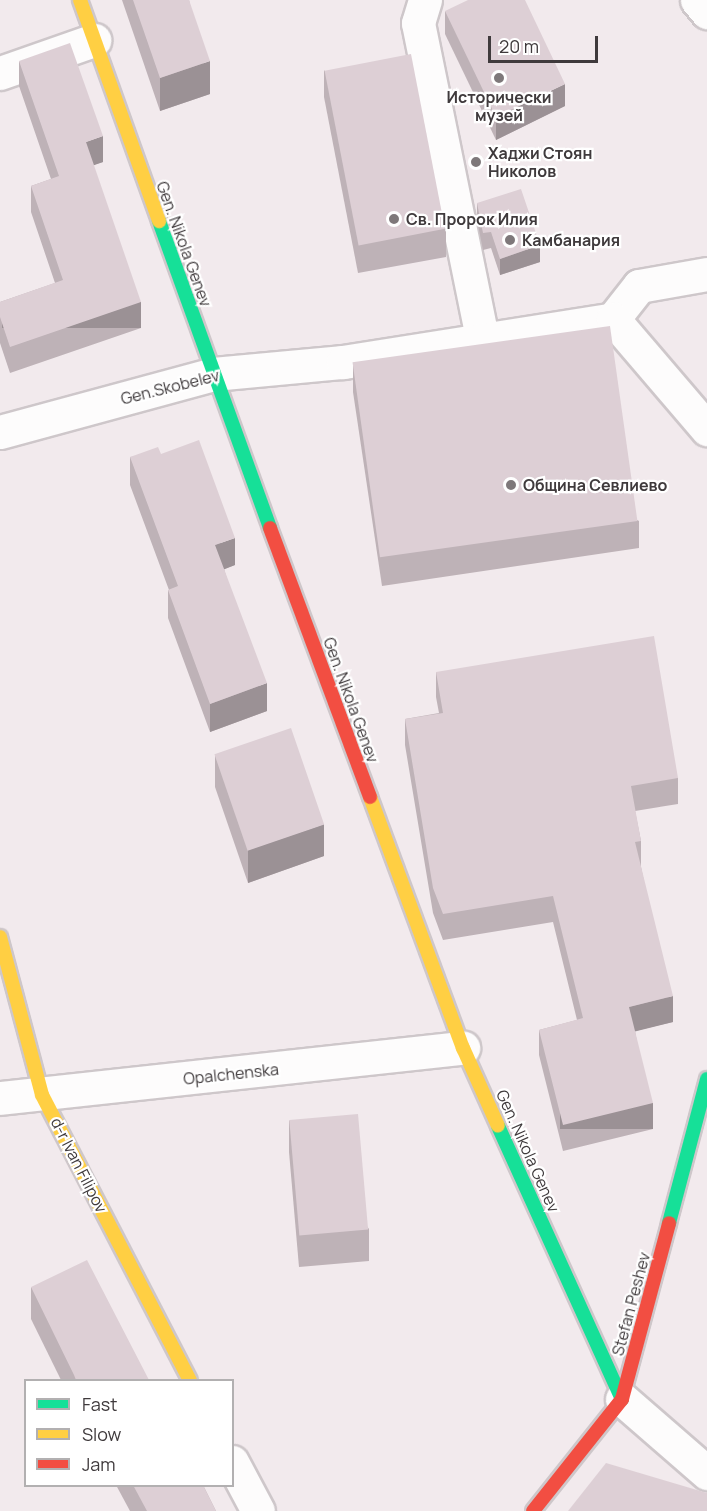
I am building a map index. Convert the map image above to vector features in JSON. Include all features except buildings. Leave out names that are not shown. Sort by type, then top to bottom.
[{"type":"street","name":"Gen. Nikola Genev","points":[[80,0],[213,374],[463,1048],[622,1399]]},
{"type":"street","points":[[425,0],[418,23],[482,338]]},
{"type":"street","points":[[697,0],[707,12]]},
{"type":"street","points":[[0,73],[94,40]]},
{"type":"street","points":[[707,274],[639,286],[613,319],[707,429]]},
{"type":"street","name":"Gen.Skobelev","points":[[0,432],[213,374],[343,362],[482,338],[613,319]]},
{"type":"street","name":"d-r Ivan Filipov","points":[[0,938],[42,1095],[189,1379]]},
{"type":"street","name":"Opalchenska","points":[[0,1098],[463,1048]]},
{"type":"street","name":"Stefan Peshev","points":[[532,1511],[622,1399],[707,1079]]},
{"type":"street","points":[[622,1399],[707,1473]]},
{"type":"street","points":[[234,1466],[258,1511]]},
{"type":"traffic: fast","points":[[159,221],[270,528]]},
{"type":"traffic: fast","points":[[669,1223],[707,1079]]},
{"type":"traffic: fast","points":[[498,1126],[622,1399]]},
{"type":"traffic: slow","points":[[80,0],[159,221]]},
{"type":"traffic: slow","points":[[370,797],[463,1048],[498,1126]]},
{"type":"traffic: slow","points":[[0,937],[42,1095],[189,1379]]},
{"type":"traffic: jam","points":[[270,528],[370,797]]},
{"type":"traffic: jam","points":[[533,1511],[622,1399],[669,1223]]},
{"type":"place","name":"Исторически музей","points":[[499,78]]},
{"type":"place","name":"Хаджи Стоян Николов","points":[[476,162]]},
{"type":"place","name":"Св. Пророк Илия","points":[[394,219]]},
{"type":"place","name":"Камбанария","points":[[510,240]]},
{"type":"place","name":"Община Севлиево","points":[[511,485]]}]
